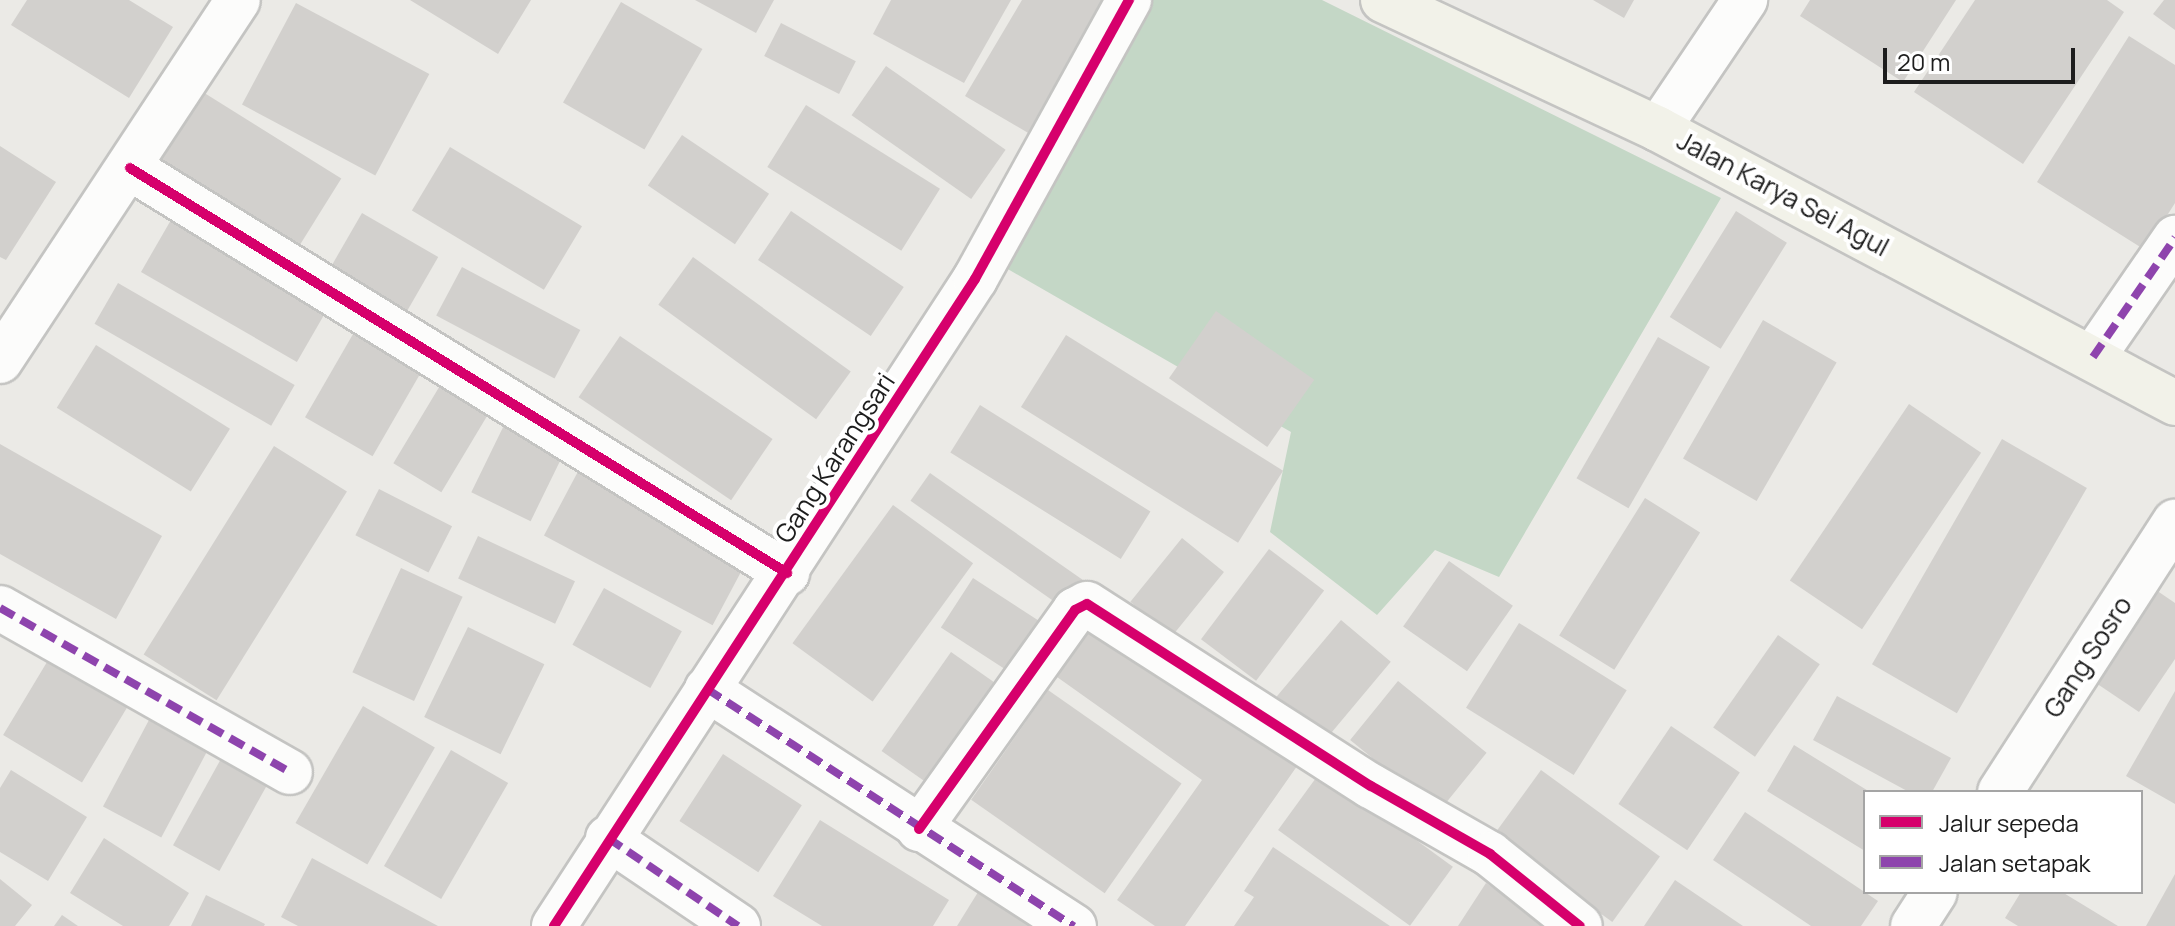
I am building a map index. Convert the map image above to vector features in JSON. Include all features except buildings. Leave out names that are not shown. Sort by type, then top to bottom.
[{"type":"main road","name":"Jalan Karya Sei Agul","points":[[1383,0],[1658,129],[2175,403]]},
{"type":"street","points":[[0,361],[238,0]]},
{"type":"street","name":"Gang Karangsari","points":[[554,926],[608,838],[787,573],[975,279],[1129,0]]},
{"type":"street","points":[[1658,129],[1745,0]]},
{"type":"street","points":[[130,168],[787,573]]},
{"type":"street","points":[[2093,357],[2175,238]]},
{"type":"street","name":"Gang Sosro","points":[[2001,790],[2175,522]]},
{"type":"street","points":[[919,829],[1075,610],[1087,604],[1371,786],[1490,854],[1580,926]]},
{"type":"street","points":[[0,608],[290,772]]},
{"type":"street","points":[[707,689],[919,829],[1074,926]]},
{"type":"street","points":[[608,838],[738,926]]},
{"type":"street","points":[[1913,926],[1934,894]]},
{"type":"green space","points":[[1152,0],[1322,0],[1721,198],[1499,577],[1435,550],[1377,615],[1270,532],[1291,432],[1006,268]]},
{"type":"marked path","points":[[2093,357],[2175,238]]},
{"type":"marked path","points":[[0,608],[290,772]]},
{"type":"marked path","points":[[707,689],[1074,926]]},
{"type":"marked path","points":[[608,838],[738,926]]},
{"type":"cycle path","points":[[554,926],[975,279],[1129,0]]},
{"type":"cycle path","points":[[130,168],[787,573]]},
{"type":"cycle path","points":[[919,829],[1075,610],[1087,604],[1371,786],[1490,854],[1580,926]]}]
